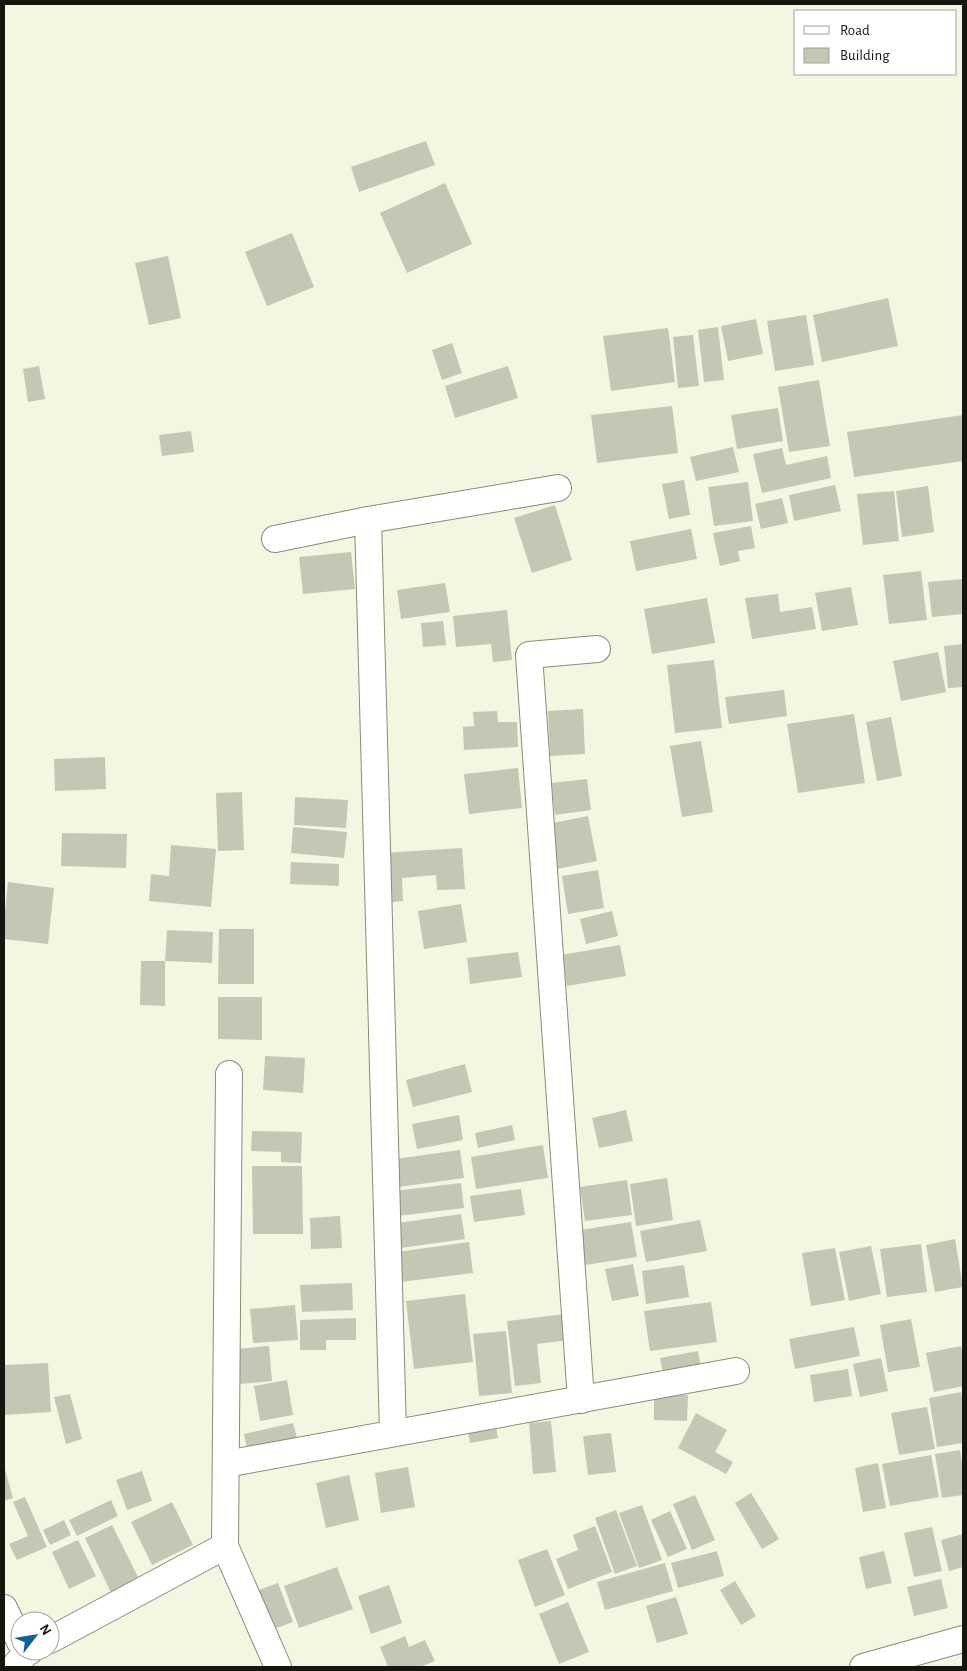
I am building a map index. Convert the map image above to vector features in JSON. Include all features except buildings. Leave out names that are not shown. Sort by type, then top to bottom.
[{"type":"street","points":[[275,539],[368,520],[558,488]]},
{"type":"street","points":[[368,520],[394,1433]]},
{"type":"street","points":[[581,1400],[529,656],[597,649]]},
{"type":"street","points":[[229,1074],[225,1546],[278,1667]]},
{"type":"street","points":[[226,1464],[736,1371]]},
{"type":"street","points":[[60,1635],[225,1546]]},
{"type":"street","points":[[4,1608],[10,1622]]},
{"type":"street","points":[[863,1667],[963,1639]]}]
